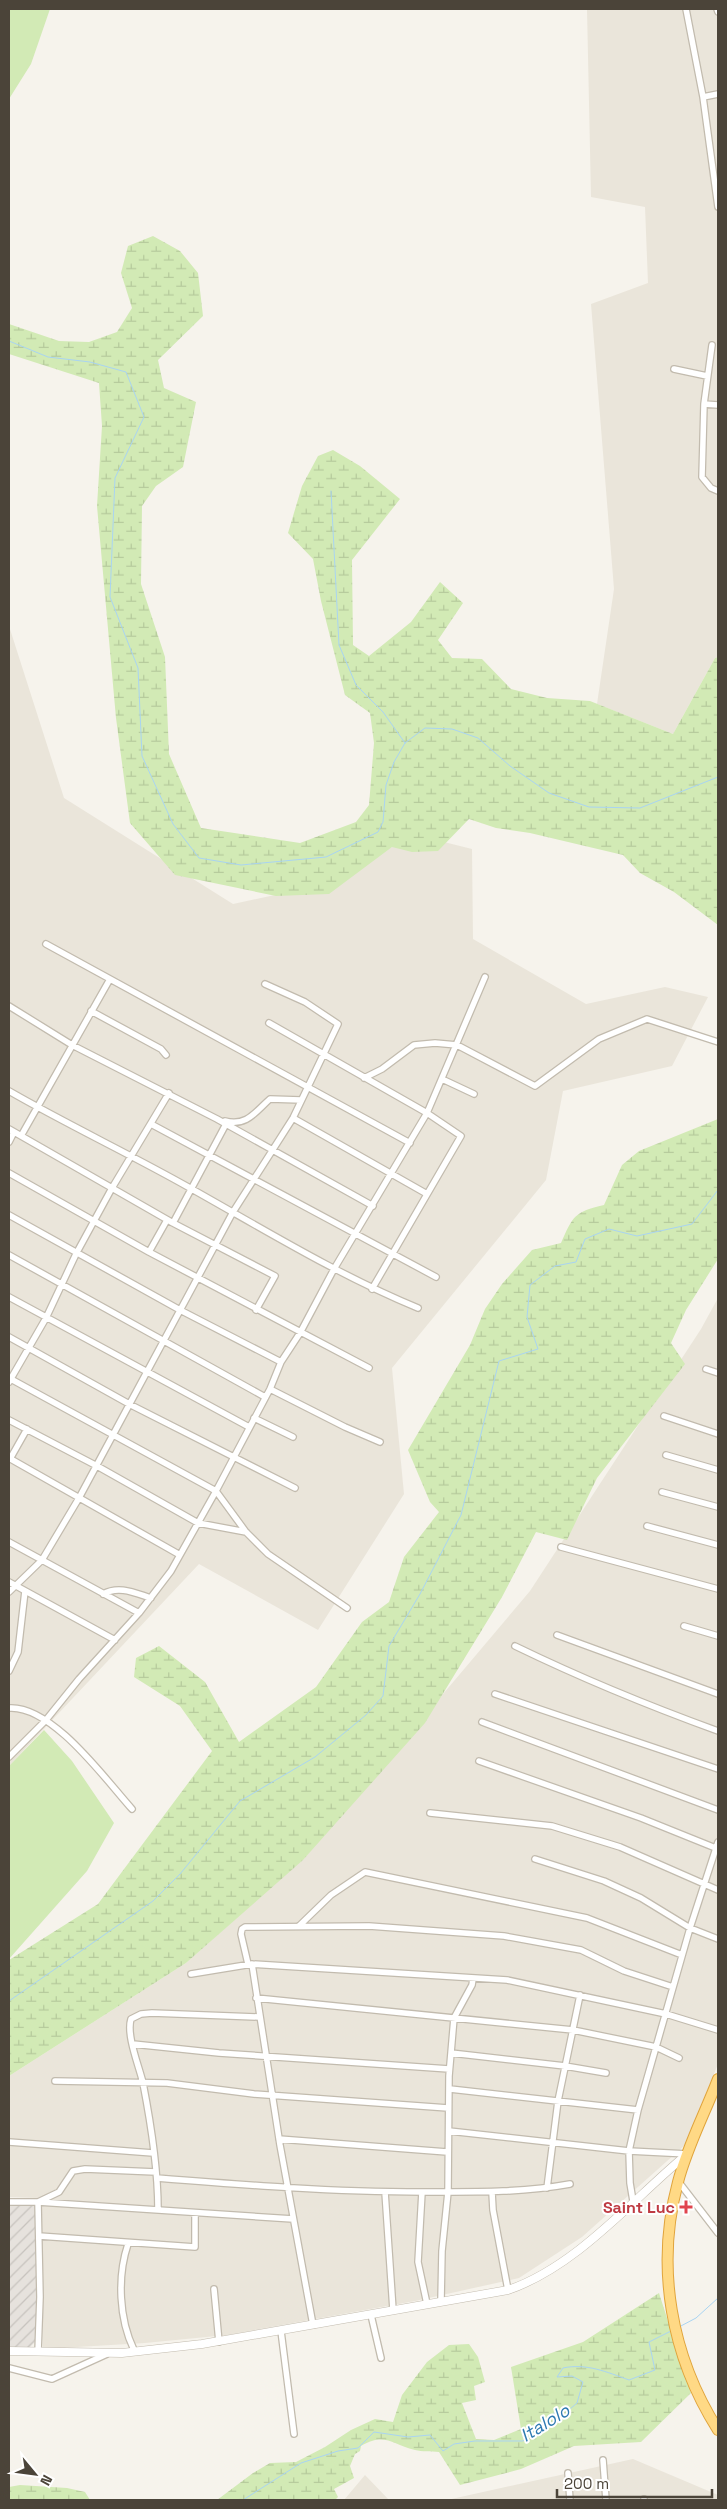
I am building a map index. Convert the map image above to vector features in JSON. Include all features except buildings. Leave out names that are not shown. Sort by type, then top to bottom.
[{"type":"highway","points":[[718,2079],[678,2181],[666,2244],[666,2274],[675,2330],[692,2381],[718,2430]]},
{"type":"street","points":[[686,9],[703,97],[718,207]]},
{"type":"street","points":[[703,97],[718,94]]},
{"type":"street","points":[[712,346],[704,404],[702,477],[711,488],[718,491]]},
{"type":"street","points":[[674,369],[707,376]]},
{"type":"street","points":[[704,404],[718,405]]},
{"type":"street","points":[[46,944],[306,1088],[410,1143]]},
{"type":"street","points":[[9,1758],[46,1720],[79,1679],[139,1613],[164,1582],[180,1556],[270,1389],[281,1362],[300,1333],[334,1269],[356,1235],[426,1113],[457,1045],[485,976]]},
{"type":"street","points":[[21,1136],[110,979]]},
{"type":"street","points":[[9,1592],[42,1560],[79,1498],[165,1342],[180,1310],[233,1212],[293,1118],[306,1088],[325,1055],[327,1045],[338,1023],[305,1002],[265,984]]},
{"type":"street","points":[[9,1006],[72,1044],[169,1093],[373,1206]]},
{"type":"street","points":[[91,1011],[156,1046],[166,1055]]},
{"type":"street","points":[[364,1078],[382,1069],[414,1046],[426,1043],[457,1045],[535,1086],[599,1039],[647,1019],[718,1042]]},
{"type":"street","points":[[269,1023],[426,1113],[461,1136],[372,1288]]},
{"type":"street","points":[[442,1079],[474,1094]]},
{"type":"street","points":[[9,1091],[190,1188],[334,1269],[418,1308]]},
{"type":"street","points":[[169,1093],[112,1188],[76,1254],[46,1318],[9,1380],[216,1491],[246,1532],[268,1554],[347,1608]]},
{"type":"street","points":[[217,1119],[232,1123],[243,1121],[255,1115],[270,1099],[301,1100]]},
{"type":"street","points":[[293,1118],[427,1194]]},
{"type":"street","points":[[150,1124],[253,1181],[436,1277]]},
{"type":"street","points":[[150,1252],[190,1188],[226,1124]]},
{"type":"street","points":[[9,1142],[11,1131],[215,1246],[275,1276],[256,1310]]},
{"type":"street","points":[[9,1174],[256,1310],[369,1368]]},
{"type":"street","points":[[9,1215],[76,1254],[281,1362]]},
{"type":"street","points":[[9,1256],[265,1397]]},
{"type":"street","points":[[9,1297],[249,1427]]},
{"type":"street","points":[[9,1337],[131,1405],[295,1488]]},
{"type":"street","points":[[706,1369],[718,1373]]},
{"type":"street","points":[[270,1389],[345,1428],[380,1442]]},
{"type":"street","points":[[664,1416],[718,1434]]},
{"type":"street","points":[[254,1418],[293,1437]]},
{"type":"street","points":[[9,1420],[97,1466],[198,1523],[246,1532]]},
{"type":"street","points":[[27,1430],[9,1459],[180,1556]]},
{"type":"street","points":[[666,1454],[718,1470]]},
{"type":"street","points":[[662,1492],[718,1507]]},
{"type":"street","points":[[647,1526],[718,1545]]},
{"type":"street","points":[[9,1542],[139,1613]]},
{"type":"street","points":[[561,1547],[718,1589]]},
{"type":"street","points":[[9,1582],[115,1640]]},
{"type":"street","points":[[103,1594],[112,1590],[122,1590],[151,1598]]},
{"type":"street","points":[[9,1671],[18,1652],[26,1591]]},
{"type":"street","points":[[684,1626],[718,1636]]},
{"type":"street","points":[[557,1635],[718,1694]]},
{"type":"street","points":[[515,1646],[576,1674],[718,1731]]},
{"type":"street","points":[[495,1694],[718,1769]]},
{"type":"street","points":[[9,1708],[20,1708],[59,1728],[132,1809]]},
{"type":"street","points":[[482,1722],[718,1810]]},
{"type":"street","points":[[478,1762],[717,1846],[703,1884],[638,2110],[629,2151],[630,2183],[633,2201]]},
{"type":"street","points":[[430,1813],[552,1826],[620,1847],[718,1890]]},
{"type":"street","points":[[535,1858],[604,1881],[641,1898],[690,1928],[718,1939]]},
{"type":"street","points":[[299,1926],[330,1895],[365,1872],[587,1918],[682,1955]]},
{"type":"street","points":[[313,2325],[279,2139],[250,1964],[242,1929],[245,1927],[369,1926],[504,1936],[581,1950],[624,1971],[673,1987]]},
{"type":"street","points":[[191,1974],[250,1964],[507,1980],[666,2014],[718,2030]]},
{"type":"street","points":[[441,2300],[442,2251],[448,2192],[449,2069],[454,2018],[472,1985],[472,1979]]},
{"type":"street","points":[[547,2188],[558,2101],[580,1995]]},
{"type":"street","points":[[256,1998],[572,2030],[656,2047],[679,2058]]},
{"type":"street","points":[[158,2210],[153,2153],[143,2083],[133,2044],[131,2019],[141,2014],[259,2016]]},
{"type":"street","points":[[133,2044],[219,2053],[449,2069]]},
{"type":"street","points":[[451,2052],[606,2073]]},
{"type":"street","points":[[55,2081],[168,2083],[273,2095],[448,2108]]},
{"type":"street","points":[[450,2089],[638,2110]]},
{"type":"street","points":[[449,2131],[552,2144],[688,2154]]},
{"type":"street","points":[[279,2139],[447,2152]]},
{"type":"street","points":[[9,2142],[153,2153]]},
{"type":"street","points":[[9,2351],[108,2353],[219,2342],[371,2315],[441,2300],[508,2290],[536,2278],[564,2260],[688,2154]]},
{"type":"street","points":[[38,2202],[58,2192],[66,2177],[73,2171],[86,2169],[288,2189],[385,2192],[492,2192],[547,2188],[570,2184]]},
{"type":"street","points":[[678,2181],[718,2232]]},
{"type":"street","points":[[385,2192],[393,2310]]},
{"type":"street","points":[[422,2192],[418,2255],[427,2304]]},
{"type":"street","points":[[492,2192],[493,2210],[508,2290]]},
{"type":"street","points":[[9,2202],[38,2202],[293,2219]]},
{"type":"street","points":[[38,2202],[38,2352]]},
{"type":"street","points":[[39,2236],[128,2244],[195,2247],[195,2212]]},
{"type":"street","points":[[128,2244],[122,2265],[122,2315],[134,2350]]},
{"type":"street","points":[[214,2289],[219,2342]]},
{"type":"street","points":[[371,2315],[381,2358]]},
{"type":"street","points":[[281,2331],[294,2434]]},
{"type":"street","points":[[9,2368],[52,2379],[108,2353]]},
{"type":"street","points":[[603,2460],[606,2500]]},
{"type":"street","points":[[568,2473],[570,2500]]},
{"type":"shaded area","points":[[587,9],[718,9],[718,657],[715,658],[673,734],[597,704],[614,589],[591,304],[648,283],[645,207],[591,197]]},
{"type":"shaded area","points":[[9,626],[64,798],[233,904],[312,887],[416,835],[472,849],[473,939],[586,1004],[665,987],[708,997],[672,1066],[563,1091],[546,1180],[392,1368],[404,1494],[318,1630],[199,1564],[9,1766]]},
{"type":"shaded area","points":[[718,1298],[718,2064],[685,2145],[582,2237],[519,2278],[415,2301],[227,2335],[145,2343],[43,2349],[38,2198],[9,2197],[9,2076],[186,1963],[307,1855],[530,1591],[701,1329]]},
{"type":"shaded area","points":[[9,2204],[35,2205],[38,2339],[29,2348],[9,2348]]},
{"type":"shaded area","points":[[633,2459],[718,2495],[718,2500],[447,2500]]},
{"type":"shaded area","points":[[365,2475],[389,2500],[344,2500]]},
{"type":"green space","points":[[9,9],[50,9],[31,64],[9,99]]},
{"type":"green space","points":[[153,236],[180,251],[198,273],[203,316],[158,360],[164,388],[196,402],[183,467],[156,486],[142,506],[141,584],[165,657],[169,754],[201,828],[300,843],[356,822],[369,805],[374,743],[370,713],[345,695],[321,601],[313,559],[288,533],[302,486],[318,456],[333,450],[360,466],[400,499],[352,560],[353,645],[369,656],[411,622],[440,582],[463,603],[438,640],[452,658],[482,659],[511,689],[547,698],[590,701],[673,734],[715,658],[718,657],[718,925],[674,892],[640,873],[623,855],[530,833],[496,828],[469,819],[438,851],[412,852],[392,847],[329,894],[276,896],[175,875],[130,823],[116,718],[97,506],[102,426],[99,383],[9,354],[9,324],[59,341],[89,342],[117,332],[132,308],[121,273],[128,246]]},
{"type":"green space","points":[[718,1119],[718,1259],[686,1310],[671,1343],[685,1364],[597,1478],[567,1540],[536,1532],[502,1597],[425,1723],[303,1860],[186,1963],[9,2076],[9,1960],[98,1904],[212,1751],[180,1706],[134,1677],[136,1658],[159,1646],[205,1682],[239,1742],[316,1687],[362,1622],[389,1602],[404,1557],[439,1512],[430,1502],[408,1450],[470,1345],[485,1309],[502,1284],[532,1250],[561,1243],[576,1216],[586,1210],[604,1205],[622,1165],[639,1151]]},
{"type":"green space","points":[[44,1730],[72,1761],[114,1823],[87,1871],[9,1959],[9,1766]]},
{"type":"green space","points":[[659,2293],[691,2393],[641,2442],[574,2446],[521,2469],[460,2485],[439,2452],[418,2451],[388,2440],[376,2440],[361,2446],[360,2451],[355,2454],[350,2466],[354,2478],[334,2489],[338,2497],[335,2500],[217,2500],[253,2473],[270,2463],[296,2462],[325,2447],[351,2430],[375,2419],[393,2422],[402,2395],[427,2362],[449,2345],[469,2344],[478,2357],[485,2382],[474,2386],[476,2400],[462,2403],[476,2439],[494,2440],[521,2429],[511,2367],[583,2342]]},
{"type":"green space","points":[[20,2485],[67,2488],[85,2492],[90,2500],[9,2500],[9,2487]]},
{"type":"waterway","points":[[9,341],[48,357],[90,362],[126,372],[144,417],[115,478],[110,597],[138,668],[142,756],[173,824],[199,858],[241,865],[326,857],[378,832],[383,822],[386,785],[394,762],[405,743],[425,728],[452,729],[478,738],[510,766],[549,793],[589,807],[640,808],[718,777]]},
{"type":"waterway","points":[[331,491],[339,645],[356,685],[383,712],[405,743]]},
{"type":"waterway","points":[[9,2001],[153,1901],[180,1874],[240,1801],[315,1757],[366,1715],[383,1696],[389,1646],[420,1594],[461,1515],[499,1361],[538,1349],[527,1317],[530,1285],[555,1266],[576,1262],[585,1239],[609,1229],[637,1236],[692,1224],[718,1190]]},
{"type":"waterway","name":"Italolo","points":[[679,2327],[696,2318],[718,2298]]},
{"type":"waterway","name":"Italolo","points":[[243,2500],[301,2463],[338,2451],[358,2448],[374,2432],[408,2437],[430,2435],[443,2451],[454,2444],[475,2441],[523,2441],[556,2411],[570,2409],[577,2403],[583,2382],[572,2376],[557,2377],[563,2368],[588,2367],[629,2380],[655,2370],[649,2342],[671,2331]]},
{"type":"place","name":"Saint Luc","points":[[686,2207]]}]
